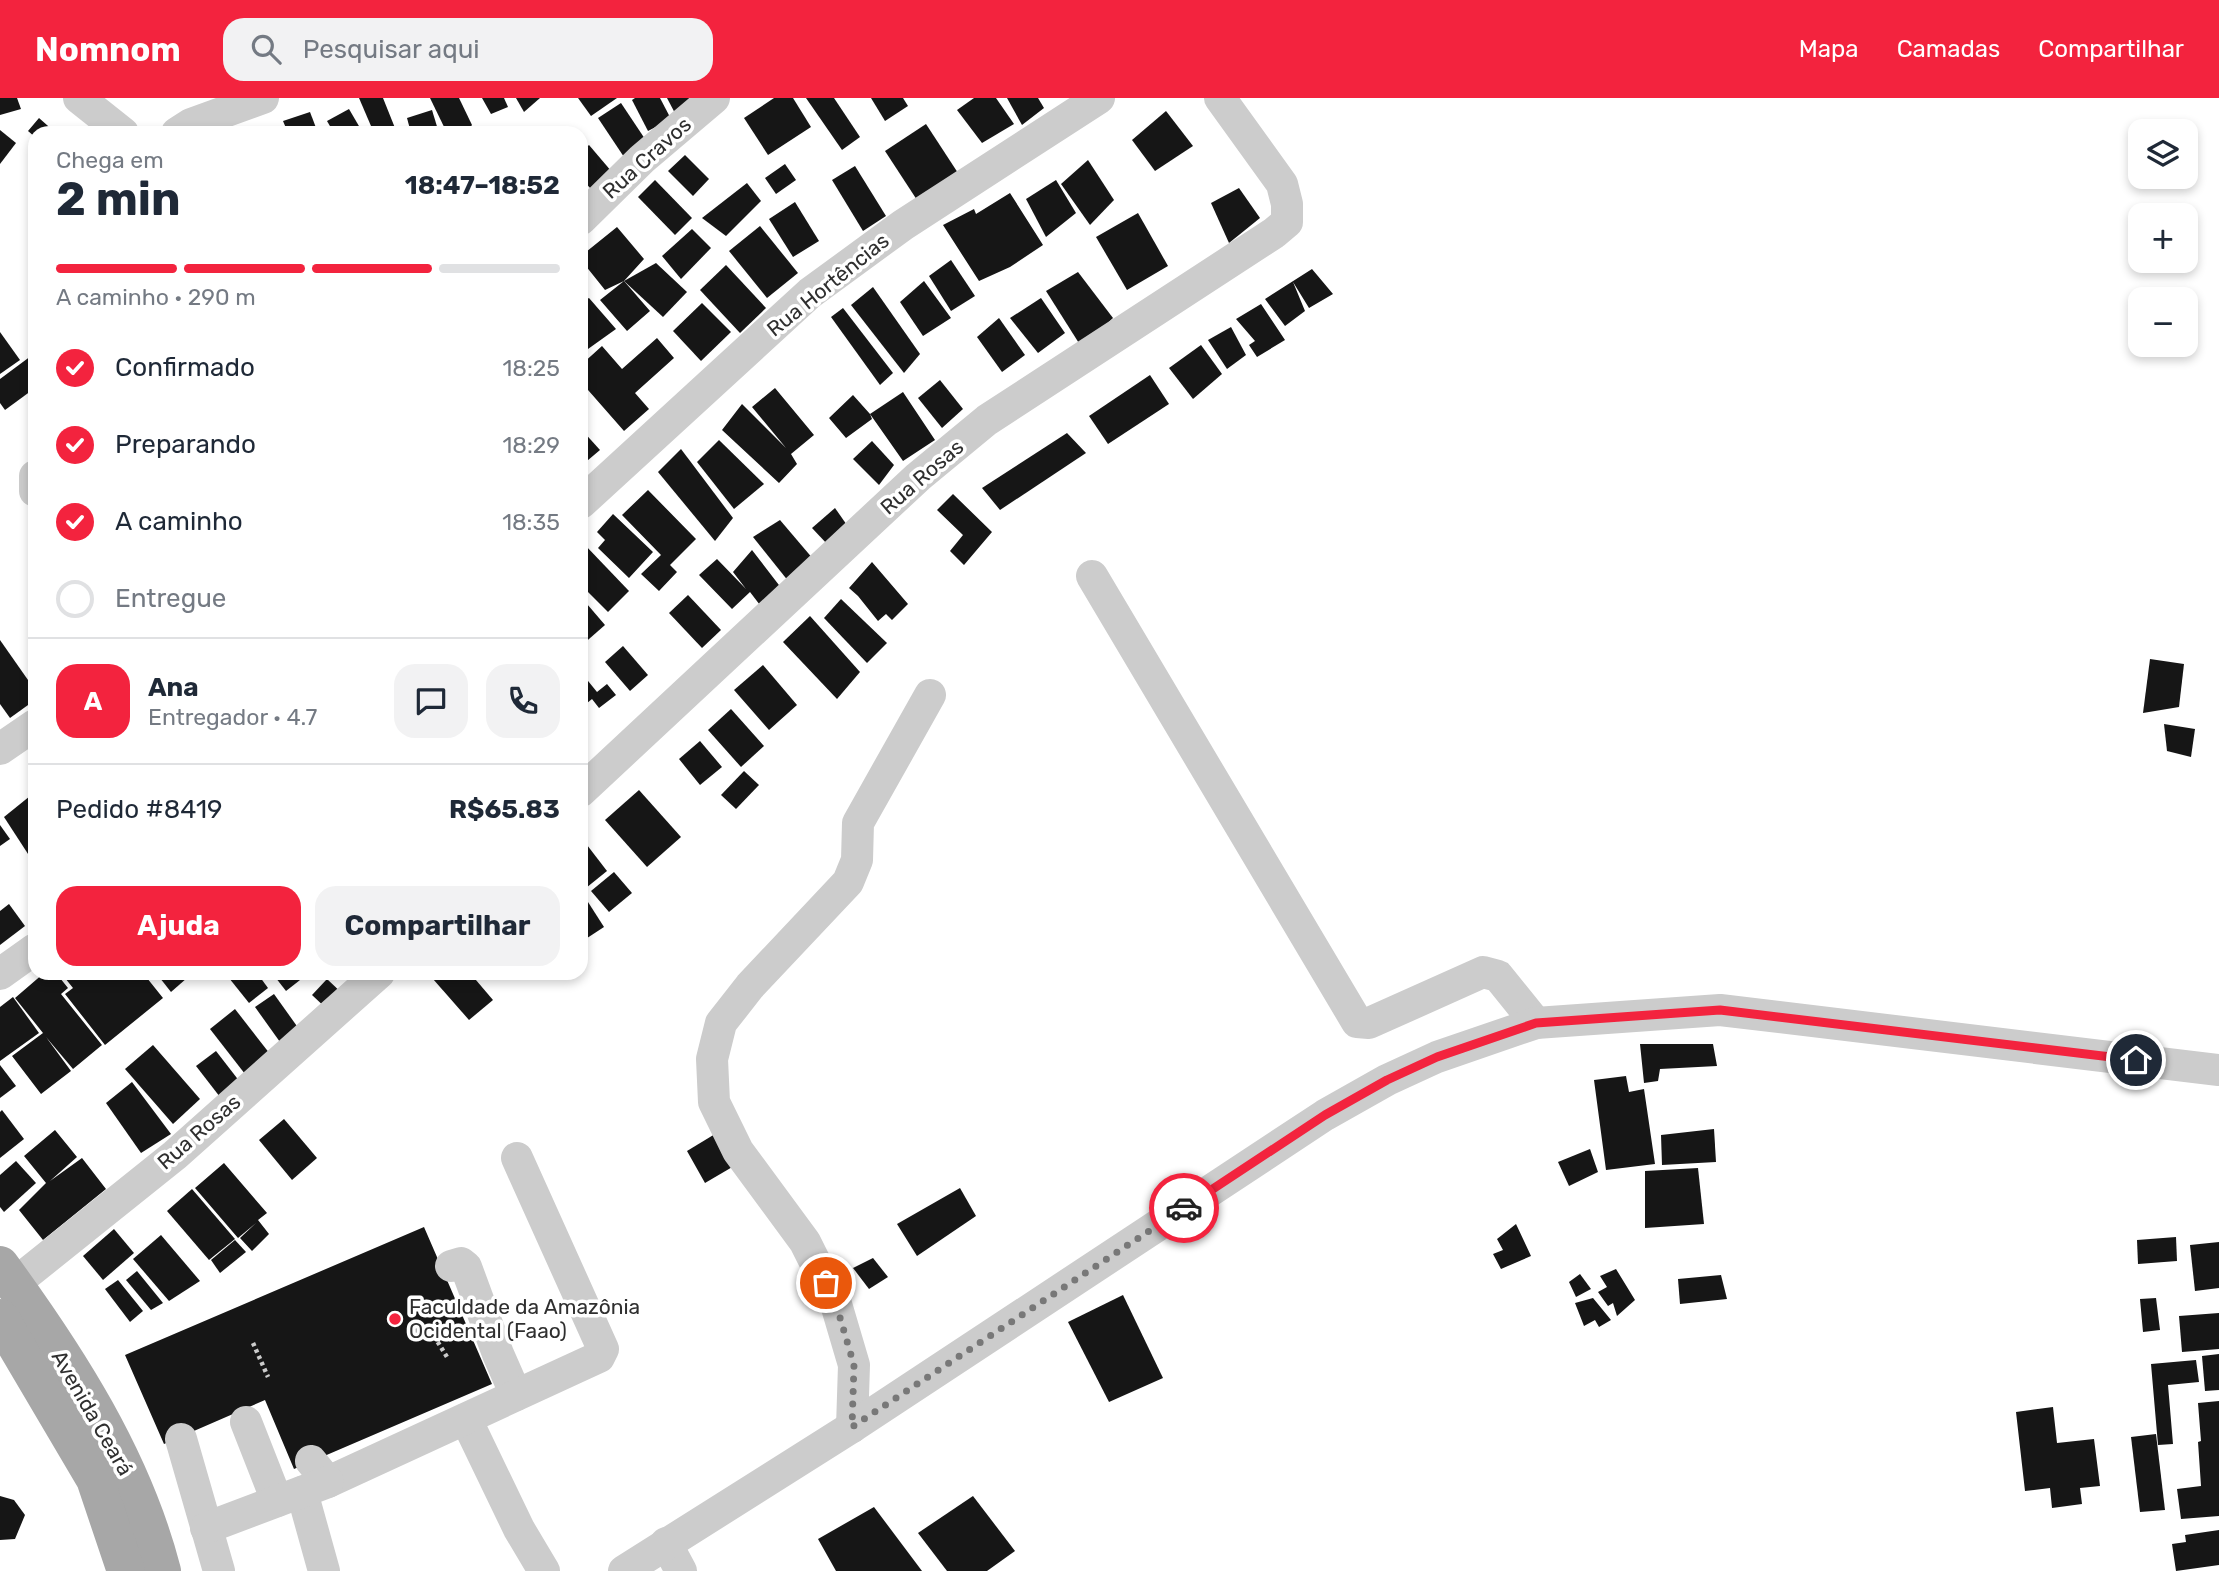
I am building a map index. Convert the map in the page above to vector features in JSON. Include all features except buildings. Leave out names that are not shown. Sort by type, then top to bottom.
[{"type":"main road","name":"Avenida Ceará","points":[[4,1289],[94,1479],[125,1571]]},
{"type":"main road","name":"Avenida Ceará","points":[[4,1289],[82,1389],[123,1461],[151,1527],[162,1571]]},
{"type":"street","points":[[79,98],[114,126]]},
{"type":"street","points":[[188,126],[263,98]]},
{"type":"street","name":"Rua Cravos","points":[[588,212],[642,159],[714,98]]},
{"type":"street","name":"Rua Hortências","points":[[588,497],[810,293],[903,226],[1099,98]]},
{"type":"street","name":"Rua Rosas","points":[[588,784],[918,477],[987,420],[1287,222],[1287,204],[1282,184],[1220,98]]},
{"type":"street","points":[[1092,576],[1357,1022],[1369,1023],[1483,972],[1498,976],[1536,1023]]},
{"type":"street","points":[[852,1427],[854,1365],[836,1304],[805,1242],[738,1151],[714,1102],[712,1059],[722,1023],[750,986],[848,882],[856,860],[858,823],[930,695]]},
{"type":"street","points":[[0,748],[28,730]]},
{"type":"street","points":[[0,974],[28,954]]},
{"type":"street","name":"Rua Rosas","points":[[4,1289],[174,1155],[371,980]]},
{"type":"street","points":[[624,1571],[852,1427],[1325,1115],[1387,1080],[1437,1057],[1536,1023],[1720,1010],[2219,1070]]},
{"type":"street","points":[[206,1528],[304,1484],[466,1419],[600,1357],[603,1349],[517,1158]]},
{"type":"street","points":[[450,1266],[461,1263],[466,1267],[516,1395]]},
{"type":"street","points":[[466,1419],[519,1528],[544,1571]]},
{"type":"street","points":[[246,1422],[304,1484],[324,1571]]},
{"type":"street","points":[[181,1439],[219,1571]]},
{"type":"street","points":[[666,1543],[681,1571]]},
{"type":"path","points":[[434,1336],[447,1357]]},
{"type":"path","points":[[253,1343],[268,1377]]},
{"type":"way so far","points":[[826,1283],[836,1304],[854,1365],[852,1427],[1184,1208]]},
{"type":"place","name":"Faculdade da Amazônia Ocidental (Faao)","points":[[395,1319]]},
{"type":"route","points":[[1184,1208],[1325,1115],[1387,1080],[1437,1057],[1536,1023],[1720,1010],[2136,1060]]}]
